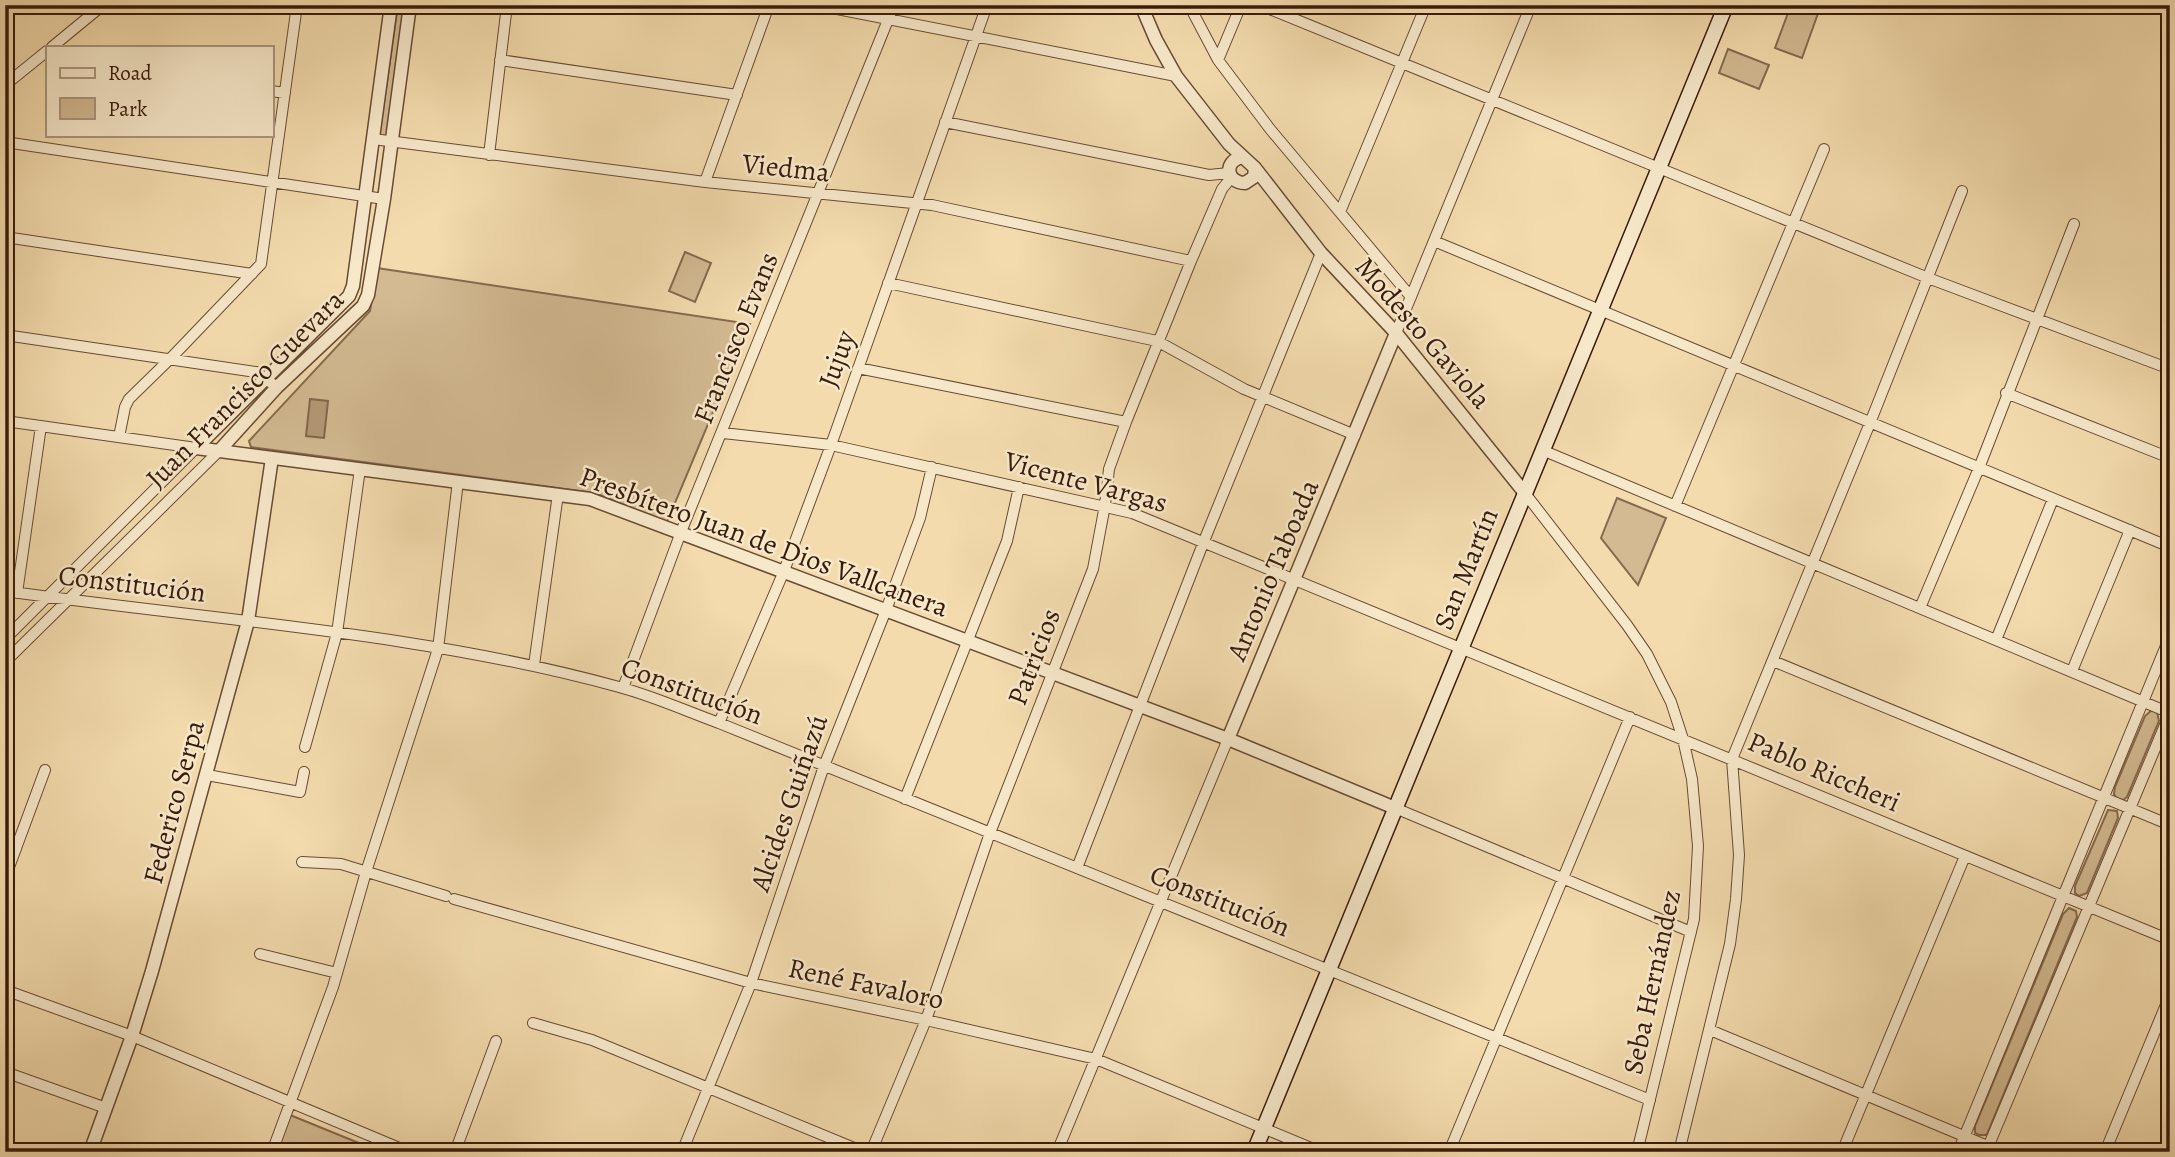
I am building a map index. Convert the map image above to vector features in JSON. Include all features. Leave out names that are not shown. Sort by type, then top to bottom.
[{"type":"main road","name":"San Martín","points":[[1254,1152],[1659,169],[1721,7]]},
{"type":"street","points":[[53,46],[103,5]]},
{"type":"street","points":[[119,437],[129,399],[172,359],[261,264],[298,5]]},
{"type":"street","name":"Juan Francisco Guevara","points":[[5,639],[349,296],[353,286],[366,198],[391,5]]},
{"type":"street","name":"Juan Francisco Guevara","points":[[5,662],[219,451],[277,387],[363,306],[368,295],[384,199],[410,5]]},
{"type":"street","points":[[489,155],[507,5]]},
{"type":"street","points":[[705,182],[769,5]]},
{"type":"street","points":[[817,5],[1176,76]]},
{"type":"street","name":"Francisco Evans","points":[[623,688],[681,532],[894,5]]},
{"type":"street","name":"Jujuy","points":[[719,723],[783,570],[831,445],[987,5]]},
{"type":"street","name":"Modesto Gaviola","points":[[1141,5],[1176,76],[1229,144],[1255,168],[1321,253],[1396,333],[1524,492]]},
{"type":"street","points":[[1189,5],[1218,60],[1270,129],[1411,297]]},
{"type":"street","points":[[1218,60],[1241,5]]},
{"type":"street","points":[[1260,5],[1928,278],[2169,366]]},
{"type":"street","points":[[1340,212],[1426,5]]},
{"type":"street","name":"Antonio Taboada","points":[[1057,1152],[1531,5]]},
{"type":"street","points":[[5,85],[45,55]]},
{"type":"street","points":[[500,60],[737,95]]},
{"type":"street","points":[[273,90],[285,93]]},
{"type":"street","points":[[945,122],[1209,175],[1230,171]]},
{"type":"street","name":"Viedma","points":[[373,139],[705,182],[917,203],[1191,261]]},
{"type":"street","points":[[5,142],[384,199]]},
{"type":"street","points":[[1229,144],[1230,171],[1235,182],[1245,183],[1254,177],[1255,168]]},
{"type":"street","points":[[1675,506],[1824,149]]},
{"type":"street","points":[[1230,171],[1234,159],[1243,157]]},
{"type":"street","name":"Patricios","points":[[871,1152],[926,1020],[990,833],[1093,569],[1109,469],[1126,422],[1157,341],[1230,171]]},
{"type":"street","name":"Modesto Gaviola","points":[[1245,183],[1283,207]]},
{"type":"street","points":[[1679,1152],[1730,944],[1739,855],[1732,759],[1962,191]]},
{"type":"street","points":[[1920,608],[1979,468],[2074,224]]},
{"type":"street","points":[[5,237],[252,274]]},
{"type":"street","points":[[1434,241],[2170,547]]},
{"type":"street","points":[[1077,868],[1204,541],[1321,253]]},
{"type":"street","points":[[888,284],[1157,341],[1244,389],[1355,435]]},
{"type":"street","points":[[349,296],[363,306]]},
{"type":"street","points":[[5,335],[256,372],[277,387]]},
{"type":"street","points":[[858,368],[1126,422]]},
{"type":"street","points":[[2007,393],[2170,458]]},
{"type":"street","name":"Presbítero Juan de Dios Vallcanera","points":[[5,421],[590,499],[1228,739],[1395,808]]},
{"type":"street","points":[[17,593],[41,426]]},
{"type":"street","name":"Vicente Vargas","points":[[723,433],[831,445],[1105,505],[1204,541],[1461,647]]},
{"type":"street","points":[[1542,450],[2170,713],[1987,1149]]},
{"type":"street","name":"Federico Serpa","points":[[90,1152],[132,1036],[248,621],[272,458]]},
{"type":"street","name":"Alcides Guiñazú","points":[[682,1152],[751,983],[824,766],[920,518],[932,467]]},
{"type":"street","points":[[305,747],[337,633],[360,469]]},
{"type":"street","points":[[272,1152],[337,974],[366,872],[438,649],[458,481]]},
{"type":"street","points":[[905,799],[1007,541],[1019,486]]},
{"type":"street","name":"Seba Hernández","points":[[1524,492],[1647,654],[1671,702],[1692,779],[1698,833],[1698,877],[1692,932],[1637,1152]]},
{"type":"street","points":[[534,665],[558,494]]},
{"type":"street","points":[[1996,640],[2053,499]]},
{"type":"street","points":[[2072,671],[2130,530]]},
{"type":"street","name":"Constitución","points":[[5,591],[337,633],[534,665],[623,688],[719,723],[1650,1100]]},
{"type":"street","points":[[1958,1152],[2170,636]]},
{"type":"street","name":"Pablo Riccheri","points":[[1461,647],[2170,940]]},
{"type":"street","points":[[1773,661],[2170,825]]},
{"type":"street","points":[[1449,1152],[1630,717]]},
{"type":"street","points":[[5,878],[45,771]]},
{"type":"street","points":[[207,775],[300,792],[304,772]]},
{"type":"street","points":[[1395,808],[1692,932]]},
{"type":"street","points":[[5,847],[16,849]]},
{"type":"street","points":[[1842,1152],[1965,856]]},
{"type":"street","name":"René Favaloro","points":[[302,862],[333,863],[751,983],[1096,1059],[1321,1152]]},
{"type":"street","points":[[260,954],[337,974]]},
{"type":"street","points":[[5,990],[132,1036],[409,1152]]},
{"type":"street","points":[[2105,1152],[2170,995]]},
{"type":"street","points":[[533,1023],[592,1040],[864,1152]]},
{"type":"street","points":[[1710,1030],[1964,1136],[1987,1149],[2002,1152]]},
{"type":"street","points":[[455,1152],[496,1041]]},
{"type":"street","points":[[5,1072],[106,1108]]},
{"type":"green space","points":[[398,5],[406,5],[387,138],[379,137]]},
{"type":"green space","points":[[1791,5],[1821,5],[1802,58],[1775,48]]},
{"type":"green space","points":[[1728,49],[1769,65],[1759,89],[1719,73]]},
{"type":"green space","points":[[685,252],[711,263],[695,302],[669,291]]},
{"type":"green space","points":[[377,268],[750,324],[667,522],[595,493],[251,447],[249,441],[370,311]]},
{"type":"green space","points":[[1617,498],[1666,518],[1638,585],[1601,538]]},
{"type":"green space","points":[[2152,710],[2157,712],[2159,721],[2127,797],[2123,800],[2117,799],[2114,794],[2115,787],[2145,716]]},
{"type":"green space","points":[[2108,810],[2117,811],[2118,818],[2087,893],[2079,896],[2075,893],[2075,886]]},
{"type":"green space","points":[[2069,908],[2076,911],[2077,917],[1988,1132],[1986,1135],[1979,1135],[1975,1133],[1975,1126],[2063,914]]},
{"type":"green space","points":[[290,1115],[381,1152],[277,1152]]},
{"type":"shaded area","points":[[310,399],[328,401],[324,438],[306,436]]}]
